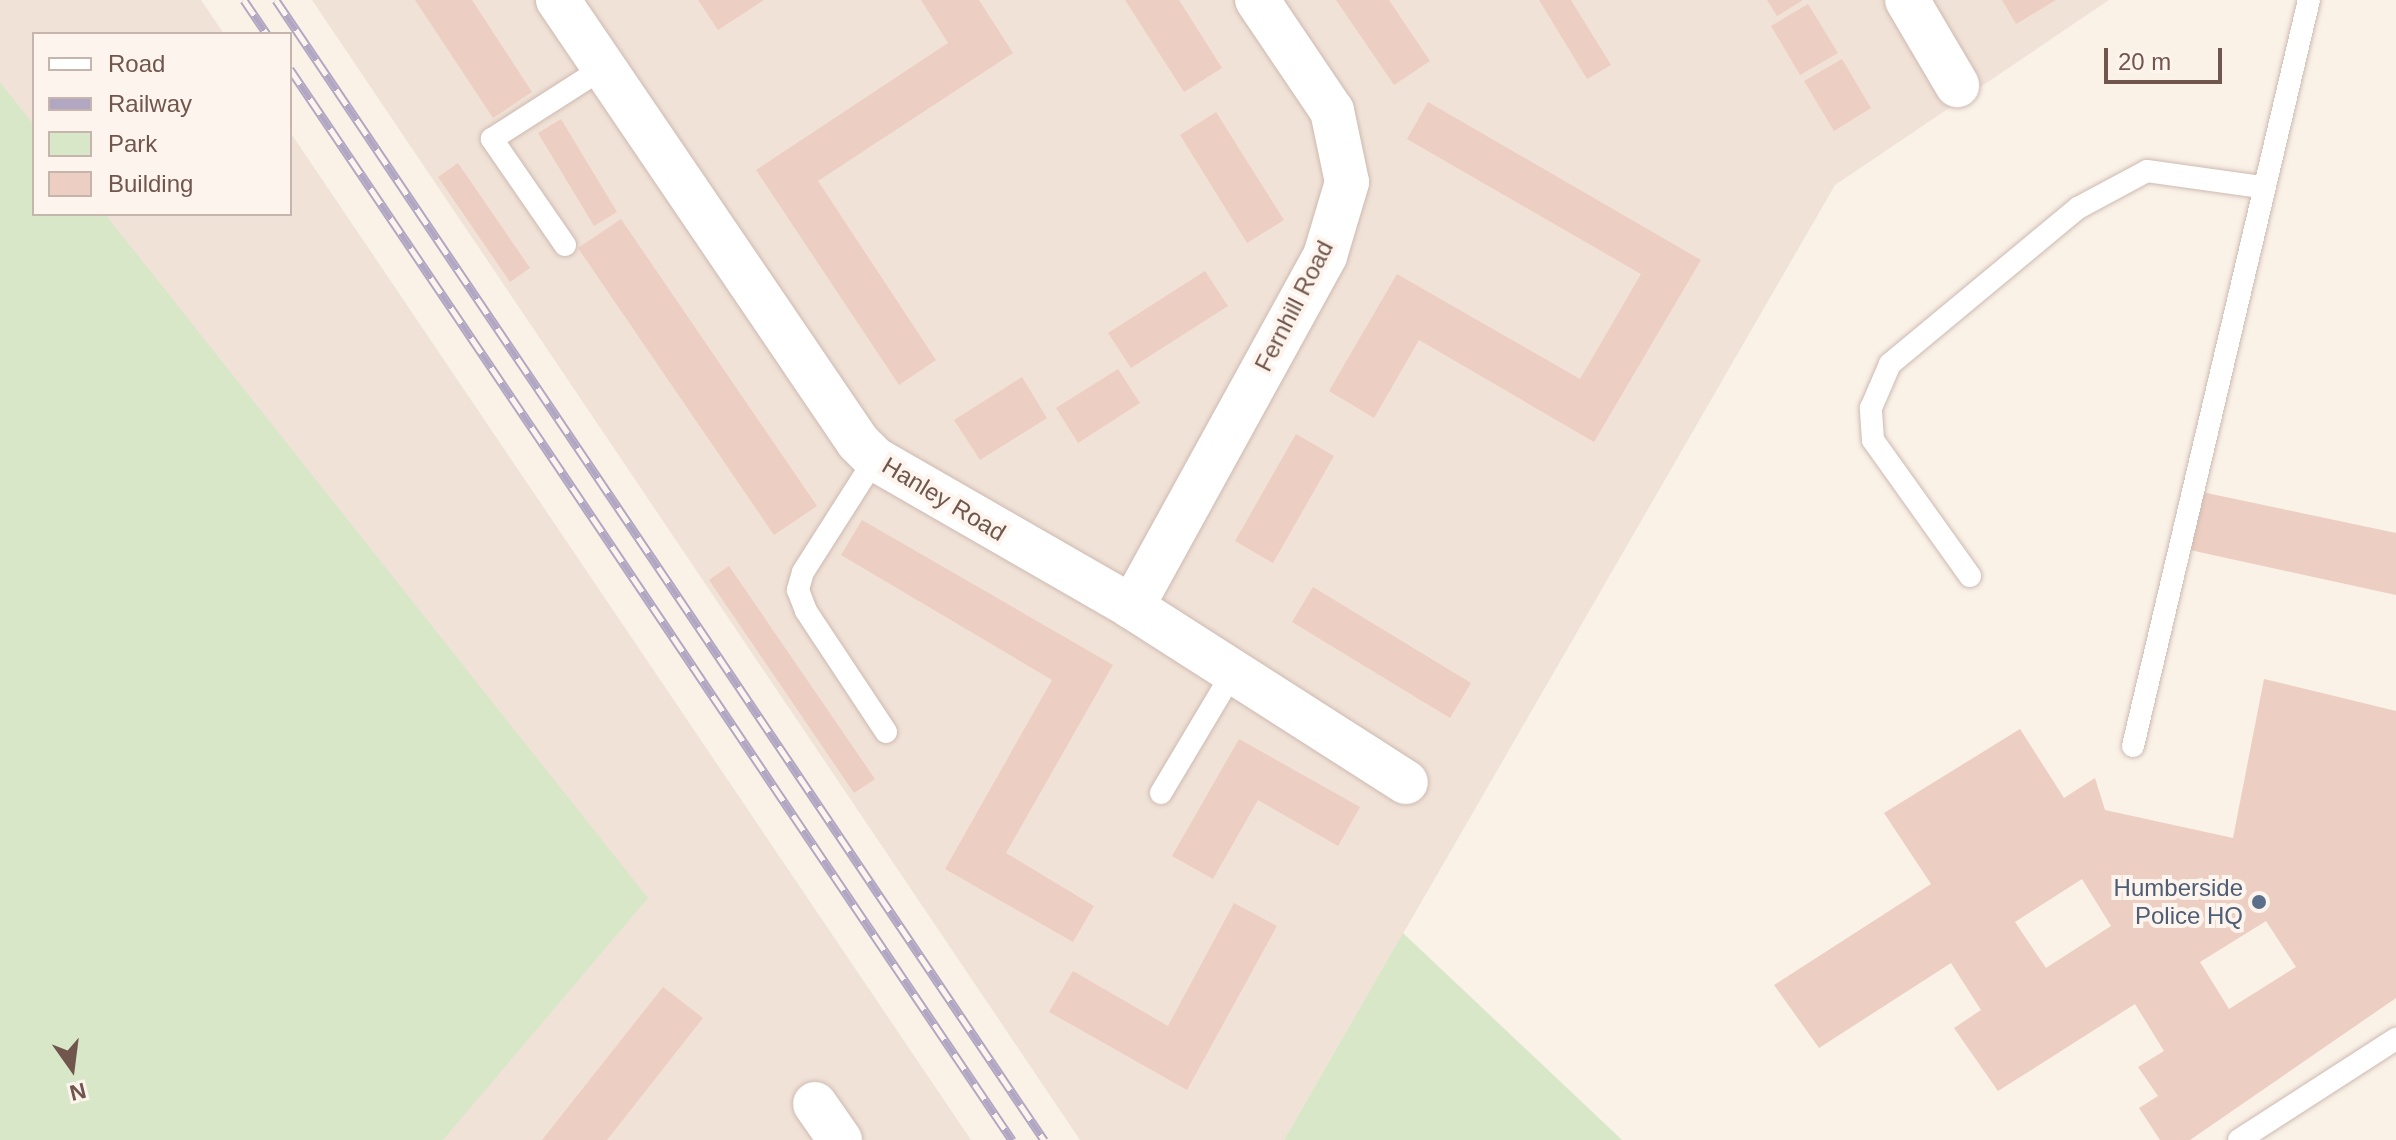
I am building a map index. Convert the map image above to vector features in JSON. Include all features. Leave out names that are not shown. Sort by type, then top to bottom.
[{"type":"street","name":"Hanley Road","points":[[558,0],[858,442],[875,459],[1132,607],[1406,782]]},
{"type":"street","name":"Fernhill Road","points":[[1132,607],[1325,256],[1347,182],[1332,111],[1257,0]]},
{"type":"street","points":[[1907,0],[1957,85]]},
{"type":"street","points":[[815,1104],[840,1140]]},
{"type":"lane","points":[[2133,746],[2261,187],[2309,0]]},
{"type":"lane","points":[[565,245],[492,139],[603,68]]},
{"type":"lane","points":[[1970,576],[1873,440],[1871,408],[1890,364],[2078,208],[2147,171],[2261,187]]},
{"type":"lane","points":[[875,459],[803,572],[798,590],[806,611],[886,732]]},
{"type":"lane","points":[[1161,793],[1233,672]]},
{"type":"lane","points":[[2239,1140],[2396,1039]]},
{"type":"shaded area","points":[[0,0],[201,0],[223,32],[32,32],[32,216],[292,216],[292,135],[971,1140],[0,1140]]},
{"type":"shaded area","points":[[312,0],[2109,0],[1835,185],[1284,1140],[1080,1140]]},
{"type":"green space","points":[[0,82],[32,122],[32,216],[107,216],[648,898],[443,1140],[0,1140]]},
{"type":"green space","points":[[1403,933],[1622,1140],[1284,1140]]},
{"type":"building","points":[[415,0],[472,0],[532,92],[493,118]]},
{"type":"building","points":[[698,0],[764,0],[718,30]]},
{"type":"building","points":[[921,0],[979,0],[1013,53],[818,181],[936,360],[899,385],[756,170],[948,43]]},
{"type":"building","points":[[1125,0],[1179,0],[1222,68],[1184,92]]},
{"type":"building","points":[[1336,0],[1389,0],[1430,61],[1394,85]]},
{"type":"building","points":[[1539,0],[1571,0],[1611,65],[1587,79]]},
{"type":"building","points":[[1767,0],[1803,0],[1777,16]]},
{"type":"building","points":[[2002,0],[2056,0],[2016,24]]},
{"type":"building","points":[[1808,4],[1838,53],[1800,75],[1771,26]]},
{"type":"building","points":[[1842,59],[1871,108],[1834,131],[1804,81]]},
{"type":"building","points":[[1428,102],[1701,260],[1594,442],[1419,340],[1374,418],[1329,391],[1397,274],[1580,379],[1641,274],[1407,139]]},
{"type":"building","points":[[1216,112],[1284,220],[1247,243],[1180,135]]},
{"type":"building","points":[[561,119],[617,212],[594,226],[538,133]]},
{"type":"building","points":[[458,163],[530,268],[510,282],[438,177]]},
{"type":"building","points":[[621,219],[817,506],[774,535],[578,248]]},
{"type":"building","points":[[1205,271],[1228,306],[1131,368],[1108,333]]},
{"type":"building","points":[[1118,369],[1140,403],[1078,443],[1056,408]]},
{"type":"building","points":[[1022,377],[1047,418],[980,460],[954,420]]},
{"type":"building","points":[[1296,434],[1334,456],[1273,563],[1235,541]]},
{"type":"building","points":[[2202,492],[2396,533],[2396,595],[2190,550]]},
{"type":"building","points":[[862,520],[1113,665],[1006,853],[1094,906],[1073,942],[945,869],[1052,680],[841,555]]},
{"type":"building","points":[[729,566],[875,779],[854,793],[709,580]]},
{"type":"building","points":[[1313,587],[1471,683],[1450,718],[1292,622]]},
{"type":"building","points":[[2264,679],[2396,711],[2396,998],[2190,1140],[2160,1140],[2139,1108],[2158,1096],[2138,1067],[2164,1051],[2135,1004],[1998,1091],[1954,1028],[1981,1010],[1951,963],[1819,1048],[1774,985],[1931,884],[1884,813],[2020,729],[2064,798],[2095,778],[2105,810],[2233,838]],"holes":[[[2082,879],[2111,926],[2046,968],[2015,922]],[[2266,921],[2296,967],[2229,1009],[2200,962]]]},
{"type":"building","points":[[1239,739],[1360,807],[1338,846],[1258,800],[1213,879],[1172,856]]},
{"type":"building","points":[[1234,903],[1277,926],[1187,1090],[1049,1012],[1073,971],[1168,1026]]},
{"type":"building","points":[[663,987],[703,1018],[607,1140],[542,1140]]},
{"type":"railway","points":[[244,0],[266,32]]},
{"type":"railway","points":[[276,0],[1044,1140]]},
{"type":"railway","points":[[292,72],[1012,1140]]},
{"type":"place","name":"Humberside Police HQ","points":[[2259,902]]}]
